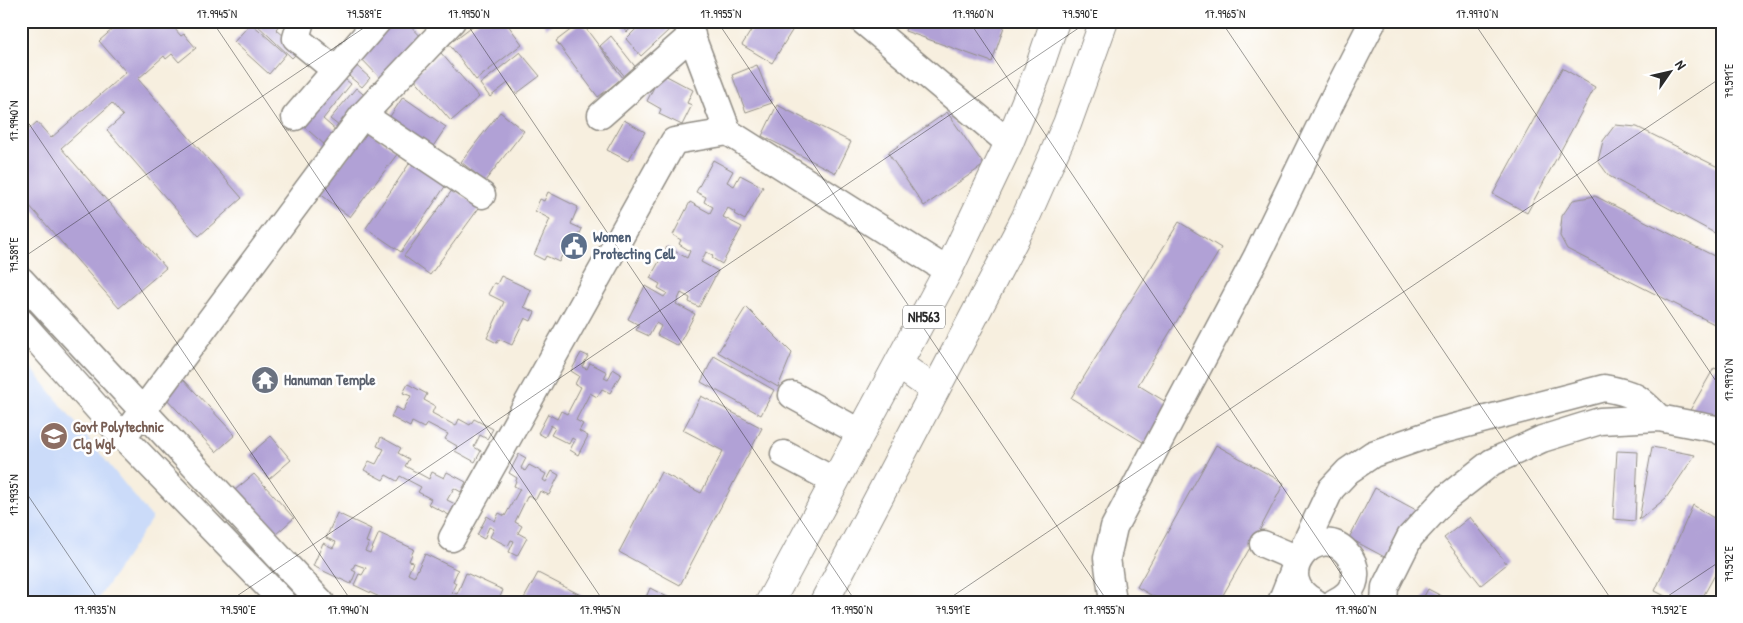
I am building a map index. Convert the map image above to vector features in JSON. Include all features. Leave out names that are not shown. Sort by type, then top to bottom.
[{"type":"highway","name":"NH563","points":[[770,602],[948,271],[1009,143],[1037,74],[1055,21]]},
{"type":"highway","name":"NH563","points":[[824,602],[1025,219],[1067,124],[1104,21]]},
{"type":"highway","points":[[898,364],[935,390]]},
{"type":"street","points":[[301,21],[296,38],[335,70]]},
{"type":"street","points":[[295,117],[378,21]]},
{"type":"street","points":[[124,437],[364,115],[452,21]]},
{"type":"street","points":[[864,21],[1009,143]]},
{"type":"street","points":[[1113,602],[1107,558],[1114,528],[1257,256],[1373,21]]},
{"type":"street","points":[[601,115],[689,28],[728,132],[948,271]]},
{"type":"street","points":[[364,115],[482,195]]},
{"type":"street","points":[[452,538],[674,141],[728,132]]},
{"type":"street","points":[[21,280],[321,602]]},
{"type":"street","points":[[21,322],[124,437],[283,602]]},
{"type":"street","points":[[1281,602],[1298,559],[1331,489],[1348,471],[1373,454],[1436,432],[1604,388],[1624,391],[1641,399],[1659,418]]},
{"type":"street","points":[[792,395],[861,433]]},
{"type":"street","points":[[1315,602],[1300,590],[1296,580],[1295,569],[1298,559],[1305,551],[1314,545],[1324,543],[1334,544],[1344,549],[1351,557],[1355,567],[1355,578],[1344,595],[1383,602],[1385,587],[1410,537],[1446,498],[1492,462],[1542,439],[1600,421],[1659,418],[1716,429],[1722,432]]},
{"type":"street","points":[[784,454],[835,481]]},
{"type":"street","points":[[1263,544],[1298,559]]},
{"type":"shaded area","name":"Govt Polytechnic Clg Wgl","points":[[21,355],[152,518],[96,602],[21,602]]},
{"type":"building","points":[[122,21],[168,21],[181,36],[184,34],[196,48],[179,62],[172,54],[166,59],[164,56],[138,79],[242,198],[199,236],[107,130],[123,116],[112,103],[61,148],[166,268],[119,308],[21,196],[21,136],[37,122],[51,138],[126,72],[99,41]]},
{"type":"building","points":[[253,21],[283,21],[276,29],[286,38],[303,47],[292,58]]},
{"type":"building","points":[[383,21],[406,21],[425,41],[384,82],[356,53]]},
{"type":"building","points":[[479,21],[505,21],[522,44],[476,80],[449,44]]},
{"type":"building","points":[[541,21],[556,21],[546,28]]},
{"type":"building","points":[[618,21],[639,21],[627,32]]},
{"type":"building","points":[[644,21],[661,21],[669,30],[641,56],[626,39]]},
{"type":"building","points":[[757,21],[798,21],[772,63],[742,45]]},
{"type":"building","points":[[908,21],[1006,21],[992,62],[905,31]]},
{"type":"building","points":[[581,22],[623,78],[598,97],[556,41]]},
{"type":"building","points":[[251,23],[286,54],[269,74],[234,42]]},
{"type":"building","points":[[611,36],[637,69],[626,78],[600,46]]},
{"type":"building","points":[[520,52],[540,76],[516,94],[508,83],[490,97],[480,84]]},
{"type":"building","points":[[441,53],[479,97],[451,121],[413,77]]},
{"type":"building","points":[[351,61],[370,78],[362,87],[343,71]]},
{"type":"building","points":[[757,65],[772,103],[746,112],[732,75]]},
{"type":"building","points":[[1562,68],[1595,87],[1527,213],[1493,194]]},
{"type":"building","points":[[661,73],[693,90],[687,103],[692,105],[682,125],[659,114],[661,109],[647,101]]},
{"type":"building","points":[[341,76],[351,84],[323,119],[338,132],[326,146],[301,124]]},
{"type":"building","points":[[356,88],[369,99],[344,130],[330,119]]},
{"type":"building","points":[[403,97],[446,127],[430,151],[387,121]]},
{"type":"building","points":[[777,105],[851,142],[836,173],[762,136]]},
{"type":"building","points":[[500,112],[524,131],[485,181],[461,162]]},
{"type":"building","points":[[947,112],[984,165],[924,206],[888,153]]},
{"type":"building","points":[[624,120],[645,132],[628,161],[607,150]]},
{"type":"building","points":[[1615,125],[1637,127],[1722,169],[1722,237],[1609,176],[1598,161],[1603,141]]},
{"type":"building","points":[[368,130],[398,153],[350,217],[319,193]]},
{"type":"building","points":[[713,160],[733,171],[727,182],[734,186],[740,175],[763,187],[745,220],[728,208],[723,217],[742,227],[722,264],[712,258],[713,255],[706,252],[701,262],[718,271],[699,307],[689,302],[690,298],[681,293],[676,304],[695,314],[678,346],[657,335],[661,326],[656,323],[649,336],[636,330],[639,325],[628,319],[645,286],[664,297],[667,293],[658,288],[660,284],[650,278],[667,247],[687,258],[690,251],[679,244],[681,240],[673,235],[690,202],[710,213],[713,207],[704,202],[706,197],[696,192]]},
{"type":"building","points":[[411,161],[446,185],[401,252],[366,228]]},
{"type":"building","points":[[453,189],[479,208],[430,275],[404,256]]},
{"type":"building","points":[[548,192],[578,207],[571,224],[582,229],[578,238],[571,235],[559,262],[546,256],[544,260],[534,255],[550,219],[535,211],[540,199],[544,201]]},
{"type":"building","points":[[1595,196],[1722,260],[1722,328],[1567,249],[1560,236],[1562,216],[1573,200]]},
{"type":"building","points":[[1179,222],[1221,248],[1138,385],[1171,405],[1146,444],[1071,398]]},
{"type":"building","points":[[501,276],[531,290],[524,307],[535,312],[531,321],[525,318],[512,345],[499,339],[497,343],[487,338],[504,302],[488,294],[494,283],[497,284]]},
{"type":"building","points":[[746,307],[792,353],[778,387],[718,352]]},
{"type":"building","points":[[581,353],[588,356],[582,367],[587,369],[590,363],[607,372],[604,378],[608,380],[613,369],[621,374],[610,393],[602,389],[597,397],[590,393],[576,420],[583,424],[579,431],[588,436],[578,455],[570,450],[575,440],[572,438],[569,444],[551,435],[555,428],[551,425],[545,437],[538,433],[548,414],[557,419],[561,411],[567,414],[581,387],[575,384],[579,376],[571,371]]},
{"type":"building","points":[[714,356],[774,390],[761,415],[701,382]]},
{"type":"building","points":[[1714,368],[1722,371],[1722,425],[1689,412]]},
{"type":"building","points":[[183,379],[235,435],[216,452],[165,397]]},
{"type":"building","points":[[408,384],[427,394],[424,400],[435,406],[432,413],[456,426],[459,419],[470,425],[474,419],[493,429],[487,439],[480,435],[474,447],[481,451],[475,462],[455,451],[457,446],[445,439],[448,434],[427,423],[424,428],[412,422],[410,427],[391,417],[396,407],[403,411],[411,396],[403,393]]},
{"type":"building","points":[[701,396],[762,428],[680,585],[619,552],[661,472],[701,493],[723,451],[683,430]]},
{"type":"building","points":[[271,436],[291,460],[269,479],[249,455]]},
{"type":"building","points":[[381,437],[401,448],[398,453],[409,459],[405,466],[429,479],[432,472],[444,478],[447,472],[466,482],[461,492],[454,488],[447,500],[455,504],[449,515],[428,504],[431,499],[418,492],[421,487],[400,476],[397,481],[386,475],[383,480],[364,470],[369,461],[376,464],[384,449],[377,446]]},
{"type":"building","points":[[1216,445],[1284,483],[1219,602],[1163,602],[1137,587]]},
{"type":"building","points":[[1652,447],[1695,455],[1666,498],[1639,520]]},
{"type":"building","points":[[1617,451],[1638,452],[1635,521],[1613,519]]},
{"type":"building","points":[[519,454],[526,458],[521,468],[525,471],[529,465],[546,474],[543,480],[546,482],[552,471],[559,475],[549,495],[540,491],[536,499],[528,495],[515,522],[522,526],[518,533],[527,538],[517,556],[509,552],[514,541],[511,540],[508,546],[490,537],[494,529],[489,527],[484,539],[477,535],[487,516],[495,521],[499,513],[505,516],[520,489],[514,486],[517,478],[509,473]]},
{"type":"building","points":[[254,474],[294,518],[275,535],[235,490]]},
{"type":"building","points":[[1375,488],[1418,511],[1392,561],[1349,538]]},
{"type":"building","points":[[1693,505],[1712,517],[1722,520],[1722,562],[1700,602],[1677,602],[1655,591]]},
{"type":"building","points":[[337,513],[371,529],[366,542],[369,543],[365,551],[370,553],[379,533],[414,549],[409,561],[413,562],[408,574],[414,577],[425,554],[458,570],[453,581],[456,583],[452,592],[457,594],[466,573],[503,590],[498,602],[390,602],[354,585],[359,574],[362,575],[366,568],[355,564],[352,570],[356,572],[351,584],[313,566],[323,543],[333,548],[336,542],[326,538]]},
{"type":"building","points":[[1470,517],[1507,564],[1481,585],[1444,538]]},
{"type":"building","points":[[538,573],[594,602],[522,602]]},
{"type":"building","points":[[650,588],[677,602],[644,602]]},
{"type":"building","points":[[1428,589],[1453,602],[1421,602]]},
{"type":"place","name":"Women Protecting Cell","points":[[574,246]]},
{"type":"place","name":"Hanuman Temple","points":[[265,380]]},
{"type":"place","name":"Govt Polytechnic Clg Wgl","points":[[54,436]]}]
